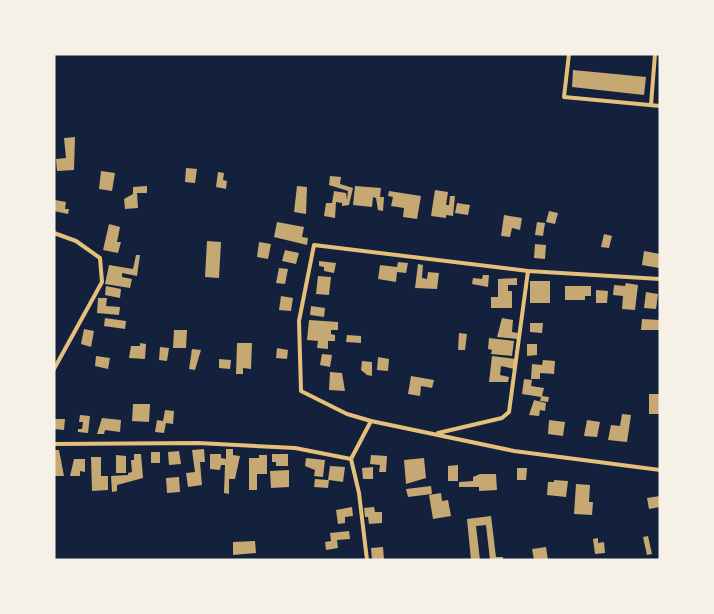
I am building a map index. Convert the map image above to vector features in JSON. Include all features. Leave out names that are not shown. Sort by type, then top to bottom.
[{"type":"street","points":[[569,54],[564,97],[660,106]]},
{"type":"street","points":[[651,105],[655,54]]},
{"type":"street","points":[[54,233],[76,241],[100,258],[102,282],[54,369]]},
{"type":"street","points":[[660,279],[528,271],[314,245],[299,321],[301,391],[347,414],[514,451],[660,470]]},
{"type":"street","points":[[435,434],[502,418],[509,412],[528,271]]},
{"type":"street","points":[[367,560],[359,493],[351,459],[371,421]]},
{"type":"street","points":[[54,444],[198,442],[295,448],[351,459]]},
{"type":"building","points":[[573,70],[646,77],[644,95],[572,87]]},
{"type":"building","points":[[75,137],[74,170],[57,171],[56,159],[66,158],[64,138]]},
{"type":"building","points":[[186,168],[197,169],[195,183],[185,182]]},
{"type":"building","points":[[101,171],[115,173],[112,191],[99,189]]},
{"type":"building","points":[[218,172],[224,173],[223,180],[227,181],[226,189],[216,187]]},
{"type":"building","points":[[330,176],[341,177],[340,184],[353,188],[349,205],[342,206],[342,203],[336,202],[335,218],[324,216],[326,203],[332,203],[334,191],[346,193],[347,200],[348,191],[329,185]]},
{"type":"building","points":[[147,186],[147,193],[137,193],[138,208],[125,209],[124,199],[133,194],[133,187]]},
{"type":"building","points":[[297,186],[307,187],[306,214],[294,212]]},
{"type":"building","points":[[355,186],[381,188],[380,197],[384,197],[383,211],[378,210],[376,198],[373,197],[372,207],[353,205]]},
{"type":"building","points":[[435,190],[448,192],[446,205],[449,205],[450,196],[455,196],[453,216],[446,215],[446,218],[431,216]]},
{"type":"building","points":[[389,191],[421,196],[417,219],[403,217],[404,208],[391,206],[393,197],[388,196]]},
{"type":"building","points":[[55,200],[66,202],[65,209],[69,209],[68,214],[54,211]]},
{"type":"building","points":[[457,203],[470,205],[468,215],[455,213]]},
{"type":"building","points":[[549,211],[558,213],[555,224],[546,222]]},
{"type":"building","points":[[504,215],[522,218],[520,230],[512,228],[510,237],[501,236]]},
{"type":"building","points":[[277,222],[304,227],[302,237],[308,238],[307,245],[274,237]]},
{"type":"building","points":[[537,222],[545,223],[543,236],[535,235]]},
{"type":"building","points":[[109,224],[120,227],[117,242],[121,242],[118,253],[103,250]]},
{"type":"building","points":[[604,234],[612,236],[609,248],[601,247]]},
{"type":"building","points":[[207,241],[221,242],[219,278],[205,277]]},
{"type":"building","points":[[259,242],[271,244],[268,259],[257,257]]},
{"type":"building","points":[[535,244],[546,245],[545,259],[534,258]]},
{"type":"building","points":[[285,250],[299,253],[296,264],[282,261]]},
{"type":"building","points":[[644,251],[660,254],[659,268],[642,265]]},
{"type":"building","points":[[136,255],[140,255],[137,276],[122,273],[122,277],[132,279],[130,288],[105,284],[109,265],[133,269]]},
{"type":"building","points":[[319,261],[336,263],[334,273],[324,271],[324,267],[319,266]]},
{"type":"building","points":[[398,262],[408,263],[406,273],[397,272],[396,282],[378,279],[380,265],[397,267]]},
{"type":"building","points":[[418,264],[423,265],[422,278],[427,279],[428,272],[439,273],[437,289],[415,288]]},
{"type":"building","points":[[279,268],[288,269],[285,284],[276,283]]},
{"type":"building","points":[[483,275],[489,275],[488,287],[472,284],[473,278],[482,279]]},
{"type":"building","points":[[318,276],[331,277],[329,295],[316,294]]},
{"type":"building","points":[[517,278],[517,285],[508,285],[508,291],[512,291],[512,308],[491,308],[491,297],[498,297],[498,279]]},
{"type":"building","points":[[530,281],[550,281],[550,303],[530,303]]},
{"type":"building","points":[[626,283],[638,285],[635,310],[622,309],[623,296],[613,295],[614,285],[625,286]]},
{"type":"building","points":[[106,286],[121,289],[120,298],[105,295]]},
{"type":"building","points":[[565,286],[591,286],[591,296],[585,296],[585,300],[565,300]]},
{"type":"building","points":[[596,290],[608,291],[607,303],[596,303]]},
{"type":"building","points":[[646,292],[658,294],[656,309],[644,308]]},
{"type":"building","points":[[281,296],[293,298],[291,311],[279,310]]},
{"type":"building","points":[[98,298],[107,298],[106,306],[120,307],[119,315],[97,313]]},
{"type":"building","points":[[311,306],[325,308],[324,317],[310,315]]},
{"type":"building","points":[[105,318],[126,321],[125,329],[104,326]]},
{"type":"building","points":[[502,318],[513,320],[512,332],[518,333],[517,339],[497,337]]},
{"type":"building","points":[[642,319],[660,320],[660,330],[641,330]]},
{"type":"building","points":[[309,320],[338,322],[338,330],[331,330],[331,334],[335,335],[335,341],[328,341],[328,349],[317,348],[318,341],[307,340]]},
{"type":"building","points":[[530,323],[543,323],[542,333],[530,332]]},
{"type":"building","points":[[84,329],[94,331],[91,347],[81,344]]},
{"type":"building","points":[[174,330],[187,330],[186,348],[173,348]]},
{"type":"building","points":[[459,333],[467,334],[465,350],[458,350]]},
{"type":"building","points":[[347,335],[361,336],[361,343],[346,342]]},
{"type":"building","points":[[489,338],[514,341],[512,356],[491,354],[492,350],[488,349]]},
{"type":"building","points":[[140,343],[146,344],[145,359],[129,358],[131,346],[140,346]]},
{"type":"building","points":[[237,343],[252,343],[251,369],[243,368],[243,374],[236,374]]},
{"type":"building","points":[[527,344],[537,344],[537,355],[527,356]]},
{"type":"building","points":[[160,347],[169,348],[167,361],[159,360]]},
{"type":"building","points":[[277,348],[288,350],[287,359],[276,358]]},
{"type":"building","points":[[192,349],[201,350],[195,370],[189,369]]},
{"type":"building","points":[[322,354],[332,355],[330,367],[320,365]]},
{"type":"building","points":[[96,356],[110,358],[108,369],[95,366]]},
{"type":"building","points":[[492,356],[515,359],[514,369],[501,366],[500,375],[509,377],[508,382],[489,382]]},
{"type":"building","points":[[378,357],[389,359],[388,371],[377,370]]},
{"type":"building","points":[[219,359],[231,360],[230,369],[219,368]]},
{"type":"building","points":[[543,360],[555,361],[554,374],[540,373],[540,379],[531,379],[532,364],[542,365]]},
{"type":"building","points":[[362,361],[372,362],[372,376],[361,370]]},
{"type":"building","points":[[330,372],[342,373],[345,391],[329,390]]},
{"type":"building","points":[[411,376],[434,380],[432,388],[421,386],[420,396],[408,394]]},
{"type":"building","points":[[524,379],[532,380],[531,386],[544,388],[542,396],[549,397],[548,402],[540,401],[541,397],[522,394]]},
{"type":"building","points":[[649,394],[660,394],[660,414],[649,414]]},
{"type":"building","points":[[534,400],[546,403],[545,411],[540,410],[539,416],[529,415]]},
{"type":"building","points":[[133,404],[150,404],[149,422],[132,421]]},
{"type":"building","points":[[165,410],[174,411],[173,424],[166,423],[164,433],[155,432],[157,420],[163,421]]},
{"type":"building","points":[[622,414],[631,415],[627,442],[608,440],[611,425],[620,426]]},
{"type":"building","points":[[80,415],[90,416],[88,433],[78,432],[78,429],[82,429],[83,422],[79,422]]},
{"type":"building","points":[[102,418],[121,420],[120,432],[105,430],[104,434],[97,434]]},
{"type":"building","points":[[54,419],[65,419],[64,430],[54,429]]},
{"type":"building","points":[[549,420],[565,422],[563,436],[548,434]]},
{"type":"building","points":[[587,420],[600,422],[597,437],[584,436]]},
{"type":"building","points":[[204,449],[205,462],[200,462],[202,485],[188,487],[186,473],[195,472],[192,450]]},
{"type":"building","points":[[226,449],[233,449],[233,455],[240,456],[235,479],[229,479],[229,494],[224,493],[225,465],[221,465],[220,470],[210,469],[210,454],[221,454],[221,458],[226,459]]},
{"type":"building","points":[[54,450],[59,450],[64,476],[54,476]]},
{"type":"building","points":[[179,451],[181,464],[169,465],[168,452]]},
{"type":"building","points":[[151,452],[160,452],[160,463],[151,463]]},
{"type":"building","points":[[134,454],[141,454],[143,478],[117,485],[117,491],[112,492],[111,476],[128,475],[132,472],[131,460],[134,460]]},
{"type":"building","points":[[272,454],[288,454],[288,466],[276,466],[276,462],[272,462]]},
{"type":"building","points":[[116,455],[126,456],[126,473],[116,473]]},
{"type":"building","points":[[259,455],[267,455],[267,474],[257,474],[257,490],[249,490],[249,458],[259,458]]},
{"type":"building","points":[[371,455],[387,456],[386,472],[379,472],[380,465],[370,464]]},
{"type":"building","points":[[91,457],[101,457],[101,476],[108,476],[108,490],[92,491]]},
{"type":"building","points":[[306,458],[325,460],[323,477],[314,476],[315,470],[305,466]]},
{"type":"building","points":[[424,458],[426,478],[406,484],[404,460]]},
{"type":"building","points":[[74,459],[85,459],[85,472],[80,471],[80,476],[70,476]]},
{"type":"building","points":[[458,465],[458,481],[448,481],[448,466]]},
{"type":"building","points":[[330,466],[345,467],[343,482],[329,480],[328,488],[314,487],[315,479],[328,480]]},
{"type":"building","points":[[373,467],[373,479],[363,479],[362,468]]},
{"type":"building","points":[[517,468],[527,468],[526,480],[517,480]]},
{"type":"building","points":[[289,470],[289,487],[271,488],[270,471]]},
{"type":"building","points":[[480,474],[496,474],[497,490],[479,491],[479,487],[459,487],[459,482],[473,481],[473,477]]},
{"type":"building","points":[[179,477],[180,492],[167,493],[166,478]]},
{"type":"building","points":[[554,480],[568,481],[566,497],[547,495],[548,482],[554,482]]},
{"type":"building","points":[[576,484],[590,485],[589,502],[593,502],[592,515],[574,514]]},
{"type":"building","points":[[431,486],[432,494],[408,497],[406,489]]},
{"type":"building","points":[[441,493],[442,501],[448,500],[451,516],[433,519],[429,495]]},
{"type":"building","points":[[660,496],[660,507],[649,509],[647,498]]},
{"type":"building","points":[[352,507],[353,516],[345,517],[345,523],[338,524],[336,510]]},
{"type":"building","points":[[374,507],[375,512],[382,512],[382,523],[369,524],[368,517],[365,517],[364,508]]},
{"type":"building","points":[[491,516],[496,557],[503,557],[503,560],[490,560],[486,525],[476,526],[480,560],[471,560],[467,519]]},
{"type":"building","points":[[349,531],[350,539],[337,540],[338,548],[326,550],[325,542],[331,541],[330,533]]},
{"type":"building","points":[[648,536],[652,554],[647,555],[643,537]]},
{"type":"building","points":[[598,538],[598,543],[604,542],[605,553],[595,554],[593,539]]},
{"type":"building","points":[[255,541],[256,553],[233,555],[233,542]]},
{"type":"building","points":[[383,547],[384,560],[372,560],[371,548]]},
{"type":"building","points":[[546,547],[548,560],[534,560],[532,549]]}]
